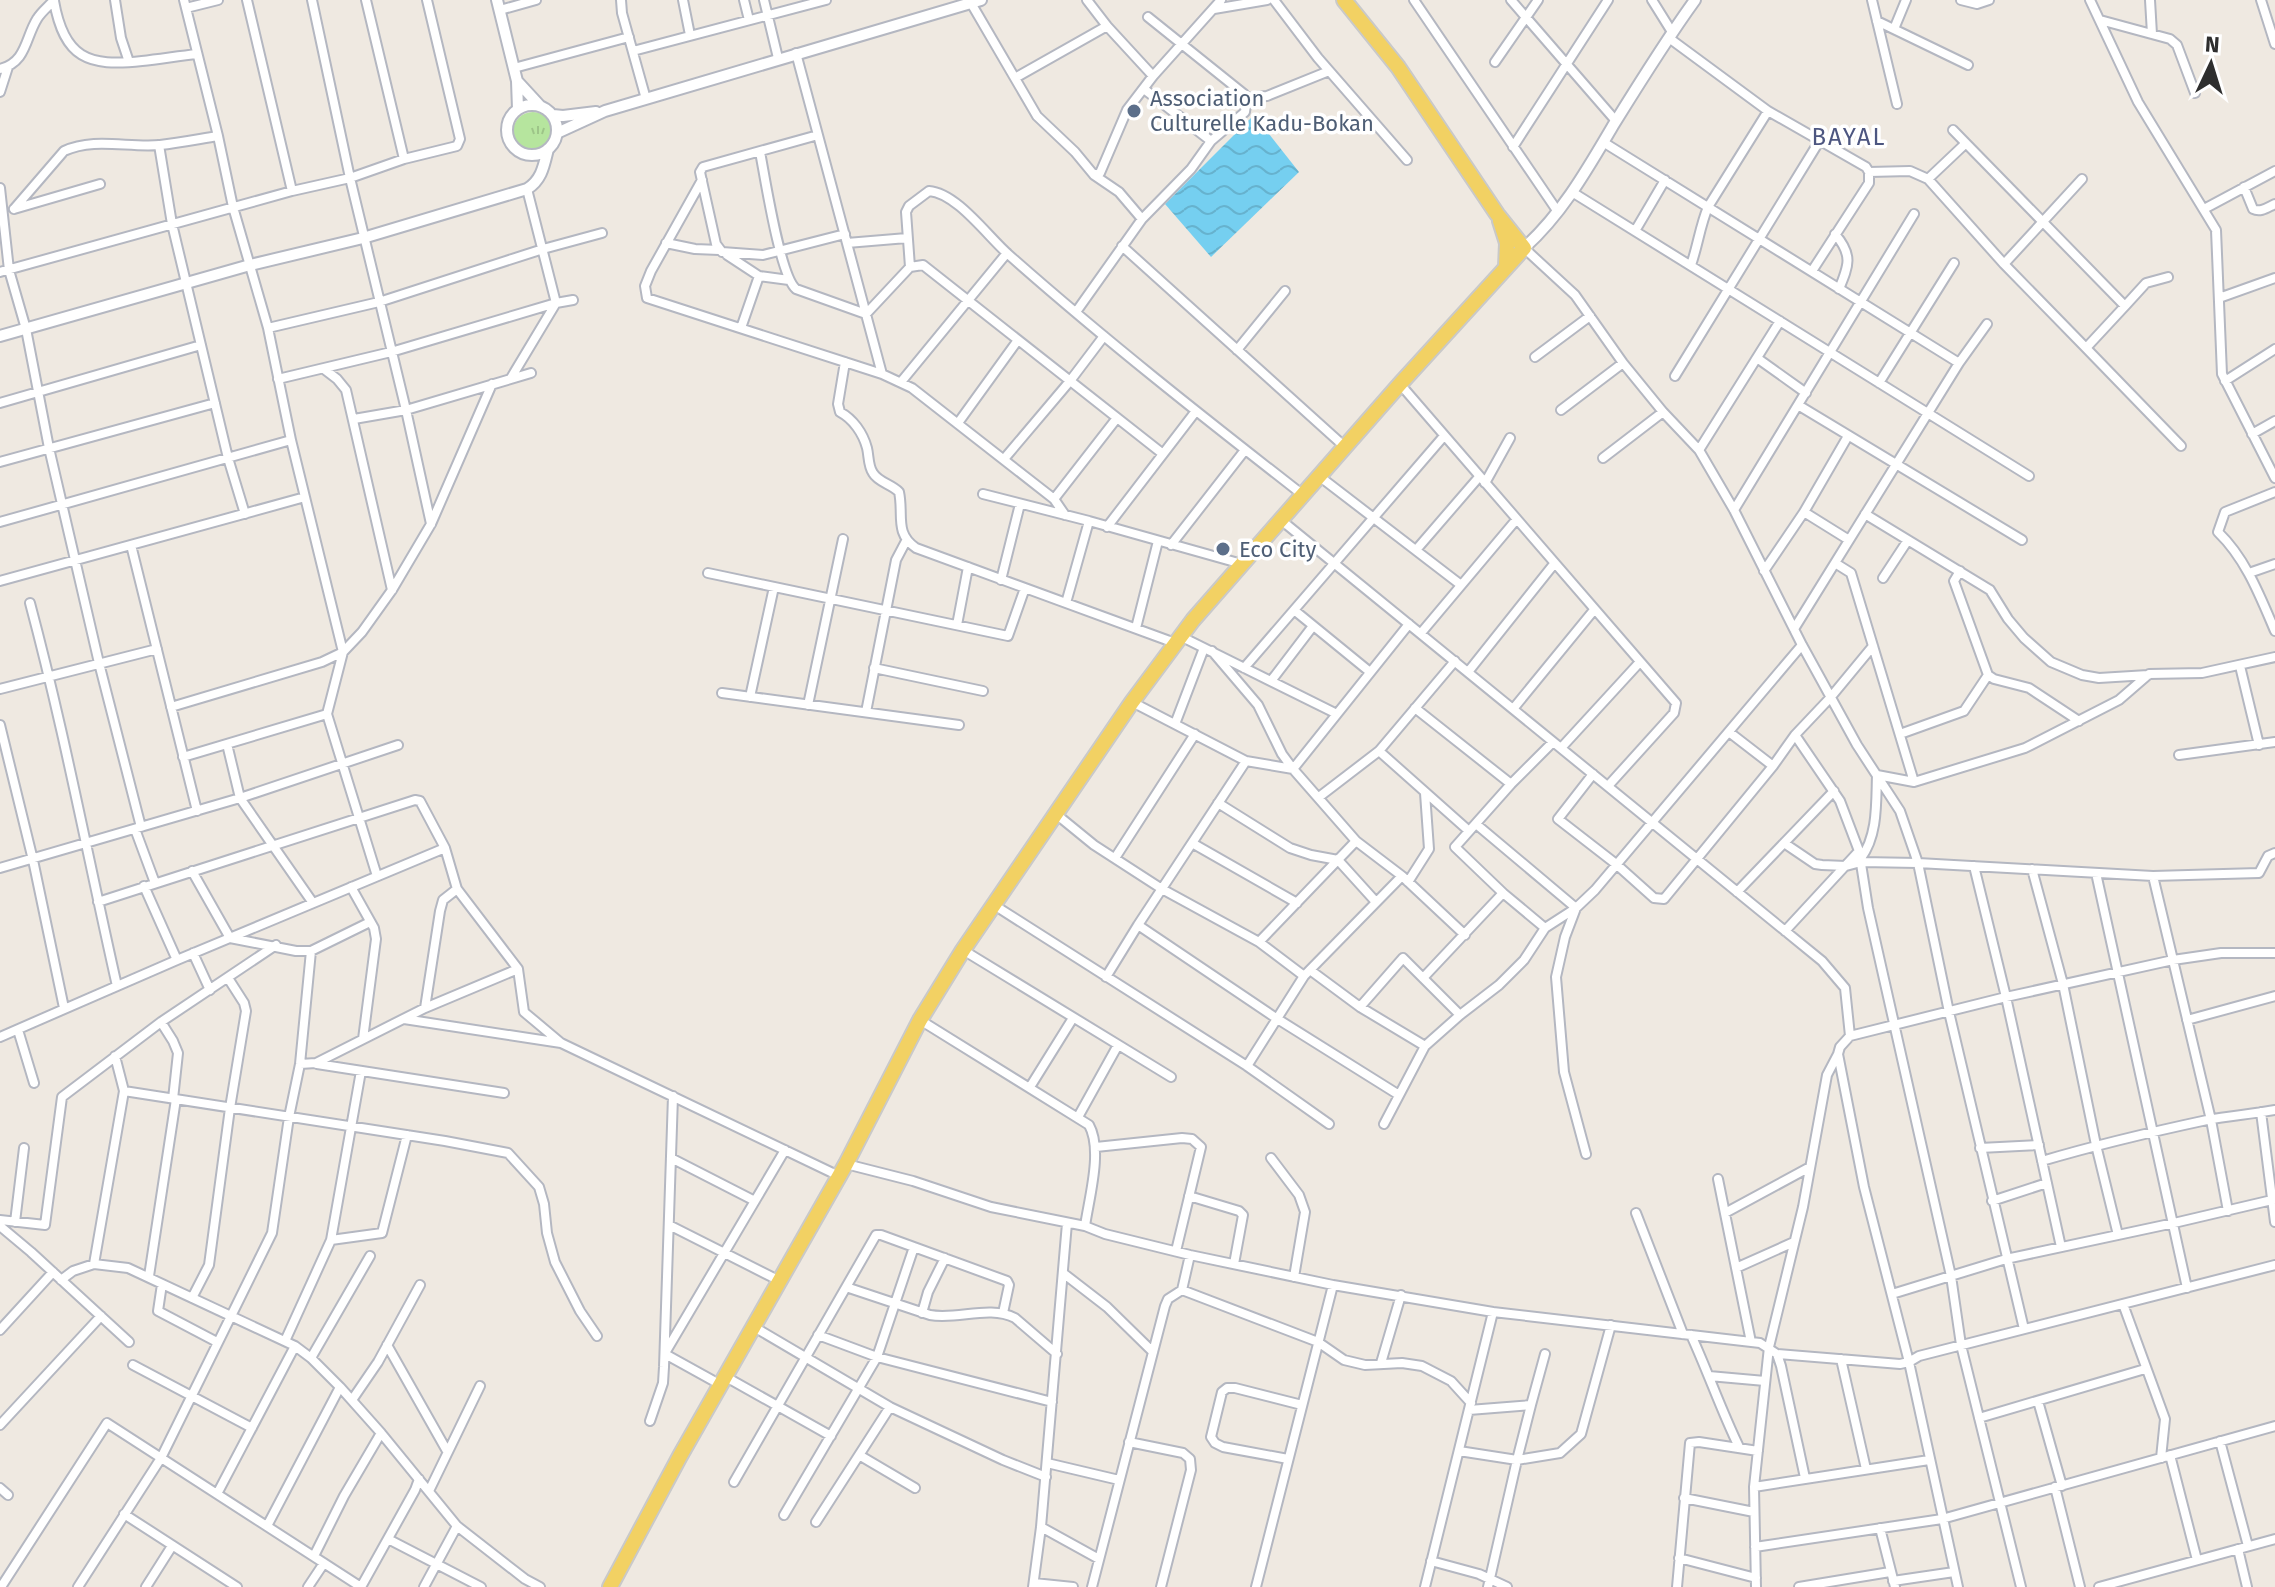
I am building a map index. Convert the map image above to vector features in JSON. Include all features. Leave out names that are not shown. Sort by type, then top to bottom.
[{"type":"main road","points":[[610,1587],[680,1456],[842,1170],[920,1020],[963,950],[1132,702],[1178,639],[1400,384],[1524,248],[1497,214],[1398,67],[1344,0]]},
{"type":"main road","points":[[1497,214],[1507,243],[1506,267]]},
{"type":"street","points":[[115,0],[121,38],[129,62]]},
{"type":"street","points":[[218,0],[185,4],[233,207],[268,328],[291,440],[343,652],[327,714],[377,876]]},
{"type":"street","points":[[247,0],[292,191]]},
{"type":"street","points":[[312,0],[363,238],[431,524]]},
{"type":"street","points":[[366,0],[404,159]]},
{"type":"street","points":[[5,271],[457,146],[459,142],[427,0]]},
{"type":"street","points":[[518,109],[517,81],[498,5],[536,0]]},
{"type":"street","points":[[621,0],[646,99]]},
{"type":"street","points":[[683,0],[690,35]]},
{"type":"street","points":[[744,0],[749,20]]},
{"type":"street","points":[[764,0],[778,58]]},
{"type":"street","points":[[633,51],[826,0]]},
{"type":"street","points":[[1087,0],[1153,76]]},
{"type":"street","points":[[1094,175],[1100,173],[1127,110],[1221,0]]},
{"type":"street","points":[[1214,9],[1267,0]]},
{"type":"street","points":[[1274,0],[1329,71],[1407,160]]},
{"type":"street","points":[[1414,0],[1558,212]]},
{"type":"street","points":[[1511,0],[1616,121]]},
{"type":"street","points":[[1495,62],[1538,0]]},
{"type":"street","points":[[1513,147],[1608,0]]},
{"type":"street","points":[[1652,0],[1670,35],[1768,111],[1866,167],[1869,172],[1869,183],[1812,271]]},
{"type":"street","points":[[1695,0],[1572,192],[1542,232],[1524,248],[1575,295],[1623,363],[1699,450],[1734,510],[1830,698],[1900,811],[1918,863],[1949,1012],[2024,1329]]},
{"type":"street","points":[[1872,0],[1897,104]]},
{"type":"street","points":[[1894,29],[1906,0]]},
{"type":"street","points":[[1961,0],[1977,4],[1989,0]]},
{"type":"street","points":[[2090,0],[2138,102],[2218,237],[2221,370],[2275,478]]},
{"type":"street","points":[[2150,0],[2152,34]]},
{"type":"street","points":[[2261,0],[2275,44]]},
{"type":"street","points":[[54,1],[58,23],[71,47],[86,58],[100,63],[129,62],[197,54]]},
{"type":"street","points":[[0,92],[4,68],[25,51],[39,16],[54,1]]},
{"type":"street","points":[[557,133],[605,111],[976,2],[1037,116],[1094,175],[1119,192],[1142,219]]},
{"type":"street","points":[[1148,17],[1247,98],[1267,96],[1329,71]]},
{"type":"street","points":[[2100,20],[2170,39],[2177,45],[2195,93]]},
{"type":"street","points":[[1877,21],[1968,65]]},
{"type":"street","points":[[1015,78],[1107,26]]},
{"type":"street","points":[[514,68],[629,37]]},
{"type":"street","points":[[796,53],[882,374]]},
{"type":"street","points":[[517,81],[553,115],[605,111]]},
{"type":"street","points":[[1144,89],[1211,141]]},
{"type":"street","points":[[1076,312],[1142,219],[1191,169],[1211,141],[1245,112],[1247,98]]},
{"type":"street","points":[[540,106],[525,105],[509,119],[508,136],[516,149],[529,154],[548,149],[557,133],[553,115]]},
{"type":"street","points":[[1691,265],[1708,207],[1768,111]]},
{"type":"street","points":[[1953,130],[2125,306]]},
{"type":"street","points":[[789,280],[759,276],[720,251],[700,172],[703,167],[818,135]]},
{"type":"street","points":[[14,209],[64,151],[73,147],[98,144],[159,145],[218,136]]},
{"type":"street","points":[[1675,376],[1820,140]]},
{"type":"street","points":[[1603,142],[1959,363]]},
{"type":"street","points":[[1928,179],[1965,144]]},
{"type":"street","points":[[159,145],[172,224],[228,458],[245,514]]},
{"type":"street","points":[[0,336],[250,265],[363,238],[527,189],[536,184],[540,177],[548,149]]},
{"type":"street","points":[[760,152],[789,280],[796,289],[866,314]]},
{"type":"street","points":[[529,154],[540,177]]},
{"type":"street","points":[[1869,172],[1910,171],[1928,179],[2004,264],[2181,446]]},
{"type":"street","points":[[2204,209],[2274,175]]},
{"type":"street","points":[[2004,264],[2082,179]]},
{"type":"street","points":[[702,180],[645,286],[647,298],[901,382],[1054,499],[1065,515]]},
{"type":"street","points":[[1635,231],[1665,180]]},
{"type":"street","points":[[2,213],[100,184]]},
{"type":"street","points":[[2244,187],[2253,209],[2260,211],[2275,204]]},
{"type":"street","points":[[0,188],[5,271],[26,329],[75,560],[138,828],[155,883]]},
{"type":"street","points":[[511,378],[556,303],[527,189]]},
{"type":"street","points":[[910,267],[905,218],[909,206],[929,191],[943,194],[1104,336],[1303,495]]},
{"type":"street","points":[[1572,192],[2029,476]]},
{"type":"street","points":[[1734,510],[1914,214]]},
{"type":"street","points":[[268,328],[379,302],[602,233]]},
{"type":"street","points":[[1835,234],[1849,256],[1839,289]]},
{"type":"street","points":[[666,243],[763,255],[846,238],[907,238]]},
{"type":"street","points":[[1122,246],[1345,447]]},
{"type":"street","points":[[901,382],[1007,253]]},
{"type":"street","points":[[1879,383],[1954,263]]},
{"type":"street","points":[[866,314],[910,267],[923,265],[1163,454]]},
{"type":"street","points":[[741,328],[759,276]]},
{"type":"street","points":[[2086,348],[2146,283],[2168,277]]},
{"type":"street","points":[[2219,298],[2275,278]]},
{"type":"street","points":[[1237,350],[1285,291]]},
{"type":"street","points":[[278,379],[391,352],[573,300]]},
{"type":"street","points":[[1535,357],[1590,316]]},
{"type":"street","points":[[1699,450],[1780,321]]},
{"type":"street","points":[[1794,629],[1927,413],[1987,324]]},
{"type":"street","points":[[1004,459],[1104,336]]},
{"type":"street","points":[[958,423],[1018,340]]},
{"type":"street","points":[[0,403],[201,345]]},
{"type":"street","points":[[2225,381],[2275,349]]},
{"type":"street","points":[[1757,358],[1806,393]]},
{"type":"street","points":[[845,362],[838,404],[840,412],[848,416],[867,445],[871,471],[899,492],[901,525],[906,541],[916,548],[1001,580],[1208,650],[1337,714]]},
{"type":"street","points":[[1561,410],[1623,363]]},
{"type":"street","points":[[324,369],[346,390],[392,590]]},
{"type":"street","points":[[354,419],[406,410],[531,373]]},
{"type":"street","points":[[171,707],[322,662],[343,652],[362,632],[392,590],[431,524],[492,384]]},
{"type":"street","points":[[1400,384],[1676,703],[1674,713],[1608,786]]},
{"type":"street","points":[[0,462],[215,403]]},
{"type":"street","points":[[1798,405],[2022,540]]},
{"type":"street","points":[[1107,527],[1196,411]]},
{"type":"street","points":[[1603,458],[1663,412]]},
{"type":"street","points":[[1054,499],[1117,418]]},
{"type":"street","points":[[2252,434],[2275,421]]},
{"type":"street","points":[[1244,668],[1444,436]]},
{"type":"street","points":[[1764,571],[1804,512],[1848,436]]},
{"type":"street","points":[[1416,550],[1482,480],[1510,438]]},
{"type":"street","points":[[0,522],[291,440]]},
{"type":"street","points":[[1171,545],[1245,450]]},
{"type":"street","points":[[1319,476],[1461,585]]},
{"type":"street","points":[[2275,492],[2225,512],[2218,532],[2249,573],[2275,631]]},
{"type":"street","points":[[983,494],[1243,564]]},
{"type":"street","points":[[0,581],[305,497]]},
{"type":"street","points":[[1001,580],[1020,504]]},
{"type":"street","points":[[1804,512],[1849,540]]},
{"type":"street","points":[[1865,514],[1990,590],[2024,638],[2051,662],[2082,675],[2099,678],[2202,673],[2275,657]]},
{"type":"street","points":[[1281,520],[1822,961],[1845,988],[1850,1036]]},
{"type":"street","points":[[1421,633],[1516,520]]},
{"type":"street","points":[[1066,603],[1089,521]]},
{"type":"street","points":[[808,705],[843,539]]},
{"type":"street","points":[[1883,578],[1908,540]]},
{"type":"street","points":[[866,712],[896,560],[906,541]]},
{"type":"street","points":[[1136,628],[1158,541]]},
{"type":"street","points":[[131,545],[197,811]]},
{"type":"street","points":[[1835,563],[1851,573],[1914,782]]},
{"type":"street","points":[[1468,672],[1554,564]]},
{"type":"street","points":[[2249,573],[2275,564]]},
{"type":"street","points":[[957,625],[968,567]]},
{"type":"street","points":[[1960,571],[1954,581],[1988,675]]},
{"type":"street","points":[[708,573],[1008,636],[1025,588]]},
{"type":"street","points":[[750,697],[774,587]]},
{"type":"street","points":[[30,603],[65,743],[117,986]]},
{"type":"street","points":[[1294,610],[1370,672]]},
{"type":"street","points":[[1513,709],[1594,610]]},
{"type":"street","points":[[1293,769],[1409,624]]},
{"type":"street","points":[[1271,681],[1313,626]]},
{"type":"street","points":[[1384,1124],[1425,1046],[1499,985],[1524,960],[1545,928],[1576,908],[1595,890],[1802,645]]},
{"type":"street","points":[[1593,774],[1558,819],[1654,898],[1664,899],[1795,735],[1873,646]]},
{"type":"street","points":[[0,689],[157,649]]},
{"type":"street","points":[[1175,724],[1208,650]]},
{"type":"street","points":[[1208,650],[1258,705],[1282,754],[1356,841],[1405,879],[1465,935]]},
{"type":"street","points":[[1319,797],[1379,751],[1455,661]]},
{"type":"street","points":[[1545,928],[1455,847],[1511,784],[1557,745],[1639,663]]},
{"type":"street","points":[[2240,666],[2259,745]]},
{"type":"street","points":[[874,668],[983,691]]},
{"type":"street","points":[[1877,775],[1914,782],[2025,748],[2119,700],[2149,674]]},
{"type":"street","points":[[1988,675],[2029,688],[2079,721]]},
{"type":"street","points":[[1900,734],[1964,711],[1988,675]]},
{"type":"street","points":[[722,693],[959,725]]},
{"type":"street","points":[[1132,702],[1246,761],[1293,769]]},
{"type":"street","points":[[1415,708],[1511,784]]},
{"type":"street","points":[[183,757],[327,714]]},
{"type":"street","points":[[0,725],[33,860],[64,1008]]},
{"type":"street","points":[[1729,732],[1773,766]]},
{"type":"street","points":[[1115,858],[1195,734]]},
{"type":"street","points":[[1795,735],[1840,801],[1860,857],[1868,908],[1951,1276],[1961,1345],[2021,1587]]},
{"type":"street","points":[[2179,755],[2275,742]]},
{"type":"street","points":[[227,744],[240,798],[313,903]]},
{"type":"street","points":[[0,868],[240,798],[398,745]]},
{"type":"street","points":[[1379,751],[1425,792],[1576,908]]},
{"type":"street","points":[[1106,977],[1246,761]]},
{"type":"street","points":[[1785,931],[1846,866],[1868,848],[1872,836],[1877,775]]},
{"type":"street","points":[[1737,892],[1834,791]]},
{"type":"street","points":[[1247,1066],[1307,973],[1376,902],[1405,879],[1429,849],[1425,792]]},
{"type":"street","points":[[98,902],[359,817],[420,801],[445,848],[457,889],[518,969],[524,1012],[561,1043],[785,1150],[842,1170],[913,1181],[991,1207],[1085,1226],[1190,1255],[1333,1285],[1493,1312],[1760,1343],[1777,1354],[1805,1478]]},
{"type":"street","points":[[1218,803],[1290,848],[1338,860],[1376,902]]},
{"type":"street","points":[[1056,814],[1162,889],[1259,942],[1425,1046]]},
{"type":"street","points":[[1259,942],[1356,841]]},
{"type":"street","points":[[1192,843],[1297,903]]},
{"type":"street","points":[[1784,843],[1815,864],[1846,866]]},
{"type":"street","points":[[0,1037],[445,848]]},
{"type":"street","points":[[1860,857],[2153,876],[2259,873],[2268,856],[2275,853]]},
{"type":"street","points":[[1974,866],[2061,1247]]},
{"type":"street","points":[[2032,869],[2063,984],[2118,1235]]},
{"type":"street","points":[[192,871],[230,938]]},
{"type":"street","points":[[2096,873],[2187,1288]]},
{"type":"street","points":[[2153,876],[2211,1120],[2228,1211]]},
{"type":"street","points":[[144,886],[177,960]]},
{"type":"street","points":[[351,887],[374,928],[376,939],[363,1039]]},
{"type":"street","points":[[425,1008],[440,911],[443,900],[457,889]]},
{"type":"street","points":[[1423,978],[1503,893]]},
{"type":"street","points":[[994,905],[1247,1066],[1329,1124]]},
{"type":"street","points":[[1576,908],[1565,937],[1556,977],[1564,1072],[1586,1154]]},
{"type":"street","points":[[230,938],[311,951],[370,922]]},
{"type":"street","points":[[1138,925],[1276,1018],[1399,1095]]},
{"type":"street","points":[[129,1342],[1,1227],[15,1222],[45,1225],[62,1097],[161,1022],[276,945]]},
{"type":"street","points":[[963,950],[1171,1077]]},
{"type":"street","points":[[78,1587],[161,1458],[272,1233],[300,1064],[311,951]]},
{"type":"street","points":[[193,953],[210,990]]},
{"type":"street","points":[[1679,1558],[1756,1583],[1754,1487],[1769,1347],[1810,1167],[1827,1075],[1840,1047],[1850,1036],[2173,960],[2221,953],[2275,953]]},
{"type":"street","points":[[1360,1007],[1403,958],[1460,1015]]},
{"type":"street","points":[[316,1063],[425,1008],[518,969]]},
{"type":"street","points":[[192,1298],[209,1265],[246,1011],[228,978]]},
{"type":"street","points":[[2187,1020],[2275,996]]},
{"type":"street","points":[[1030,1087],[1073,1018]]},
{"type":"street","points":[[403,1019],[561,1043]]},
{"type":"street","points":[[920,1020],[1089,1125],[1096,1147],[1085,1226]]},
{"type":"street","points":[[149,1276],[175,1099],[178,1053],[161,1022]]},
{"type":"street","points":[[18,1030],[34,1083]]},
{"type":"street","points":[[1078,1117],[1118,1045]]},
{"type":"street","points":[[1838,1054],[1864,1187],[1909,1362],[1958,1587]]},
{"type":"street","points":[[94,1264],[124,1091],[115,1056]]},
{"type":"street","points":[[300,1064],[316,1063],[504,1093]]},
{"type":"street","points":[[285,1341],[331,1240],[361,1071]]},
{"type":"street","points":[[124,1091],[508,1153],[539,1187],[555,1262],[580,1311],[597,1336]]},
{"type":"street","points":[[650,1421],[663,1383],[673,1096]]},
{"type":"street","points":[[2042,1161],[2154,1132],[2275,1110]]},
{"type":"street","points":[[2261,1112],[2275,1222]]},
{"type":"street","points":[[331,1240],[382,1233],[407,1135]]},
{"type":"street","points":[[1096,1147],[1192,1139],[1201,1147],[1176,1251]]},
{"type":"street","points":[[1980,1148],[2039,1145]]},
{"type":"street","points":[[15,1222],[24,1148]]},
{"type":"street","points":[[665,1354],[785,1150]]},
{"type":"street","points":[[671,1158],[755,1201]]},
{"type":"street","points":[[1271,1158],[1299,1195],[1305,1212],[1294,1277]]},
{"type":"street","points":[[1725,1213],[1810,1167]]},
{"type":"street","points":[[1718,1179],[1751,1342]]},
{"type":"street","points":[[1992,1201],[2047,1183]]},
{"type":"street","points":[[1189,1196],[1239,1211],[1243,1215],[1234,1264]]},
{"type":"street","points":[[1892,1294],[2006,1259],[2272,1200]]},
{"type":"street","points":[[1636,1213],[1739,1447]]},
{"type":"street","points":[[1067,1223],[1034,1585],[1073,1587]]},
{"type":"street","points":[[669,1225],[780,1281]]},
{"type":"street","points":[[734,1482],[876,1235],[1007,1281],[1009,1285],[1003,1313]]},
{"type":"street","points":[[1736,1268],[1794,1242]]},
{"type":"street","points":[[784,1515],[877,1357],[914,1247]]},
{"type":"street","points":[[1092,1587],[1165,1306],[1168,1299],[1182,1290],[1190,1255]]},
{"type":"street","points":[[311,1358],[370,1256]]},
{"type":"street","points":[[922,1313],[928,1292],[945,1258]]},
{"type":"street","points":[[61,1280],[73,1271],[94,1264],[128,1268],[295,1346],[352,1400],[457,1526],[523,1583],[540,1587]]},
{"type":"street","points":[[1777,1354],[1900,1364],[1919,1356],[2275,1265]]},
{"type":"street","points":[[0,1330],[53,1272]]},
{"type":"street","points":[[1063,1273],[1107,1307],[1153,1352]]},
{"type":"street","points":[[162,1284],[158,1311],[217,1342]]},
{"type":"street","points":[[352,1400],[420,1285]]},
{"type":"street","points":[[1256,1587],[1333,1285]]},
{"type":"street","points":[[846,1287],[943,1317],[1003,1313],[1015,1318],[1057,1354]]},
{"type":"street","points":[[1182,1290],[1318,1342],[1344,1360],[1365,1365],[1414,1364],[1435,1372],[1451,1381],[1470,1407]]},
{"type":"street","points":[[1381,1363],[1401,1295]]},
{"type":"street","points":[[2123,1304],[2165,1419],[2165,1457],[2197,1560]]},
{"type":"street","points":[[1425,1587],[1493,1312]]},
{"type":"street","points":[[0,1425],[101,1316]]},
{"type":"street","points":[[1459,1451],[1517,1460],[1560,1453],[1581,1434],[1611,1325]]},
{"type":"street","points":[[754,1327],[890,1407],[1046,1477]]},
{"type":"street","points":[[818,1335],[877,1357],[1052,1402]]},
{"type":"street","points":[[387,1345],[447,1451]]},
{"type":"street","points":[[217,1494],[295,1346]]},
{"type":"street","points":[[665,1354],[777,1406],[831,1436]]},
{"type":"street","points":[[1489,1584],[1545,1354]]},
{"type":"street","points":[[1841,1359],[1866,1469]]},
{"type":"street","points":[[133,1365],[252,1428]]},
{"type":"street","points":[[1979,1418],[2145,1369]]},
{"type":"street","points":[[1709,1376],[1765,1381]]},
{"type":"street","points":[[429,1491],[480,1386]]},
{"type":"street","points":[[267,1526],[340,1387]]},
{"type":"street","points":[[1288,1459],[1215,1443],[1211,1437],[1222,1392],[1235,1388],[1302,1405]]},
{"type":"street","points":[[2038,1401],[2080,1587]]},
{"type":"street","points":[[1470,1407],[1531,1405]]},
{"type":"street","points":[[816,1522],[890,1407]]},
{"type":"street","points":[[1,1587],[107,1423],[361,1587],[419,1479]]},
{"type":"street","points":[[1755,1547],[1942,1519],[2275,1426]]},
{"type":"street","points":[[314,1556],[381,1433]]},
{"type":"street","points":[[2220,1441],[2248,1546]]},
{"type":"street","points":[[1129,1442],[1183,1453],[1190,1459],[1191,1470],[1161,1587]]},
{"type":"street","points":[[1677,1587],[1690,1443],[1758,1451]]},
{"type":"street","points":[[859,1455],[915,1488]]},
{"type":"street","points":[[1754,1487],[1929,1460]]},
{"type":"street","points":[[1047,1463],[1119,1480]]},
{"type":"street","points":[[0,1488],[8,1495]]},
{"type":"street","points":[[1684,1498],[1754,1512]]},
{"type":"street","points":[[124,1514],[221,1583],[237,1587]]},
{"type":"street","points":[[424,1587],[457,1526]]},
{"type":"street","points":[[1041,1527],[1099,1559]]},
{"type":"street","points":[[1880,1528],[1893,1580]]},
{"type":"street","points":[[388,1539],[481,1587]]},
{"type":"street","points":[[2099,1587],[2275,1539]]},
{"type":"street","points":[[146,1587],[172,1546]]},
{"type":"street","points":[[2238,1549],[2247,1587]]},
{"type":"street","points":[[1431,1561],[1479,1574],[1489,1584],[1507,1587]]},
{"type":"street","points":[[308,1587],[324,1563]]},
{"type":"street","points":[[1799,1587],[1954,1572]]},
{"type":"green space","points":[[533,112],[547,118],[553,132],[547,146],[533,152],[519,146],[513,132],[519,118]]},
{"type":"water","points":[[1254,115],[1299,172],[1211,257],[1165,204]]},
{"type":"place","name":"Association Culturelle Kadu-Bokan","points":[[1134,111]]},
{"type":"place","name":"Eco City","points":[[1223,549]]},
{"type":"district","name":"BAYAL","points":[[1849,137]]}]
